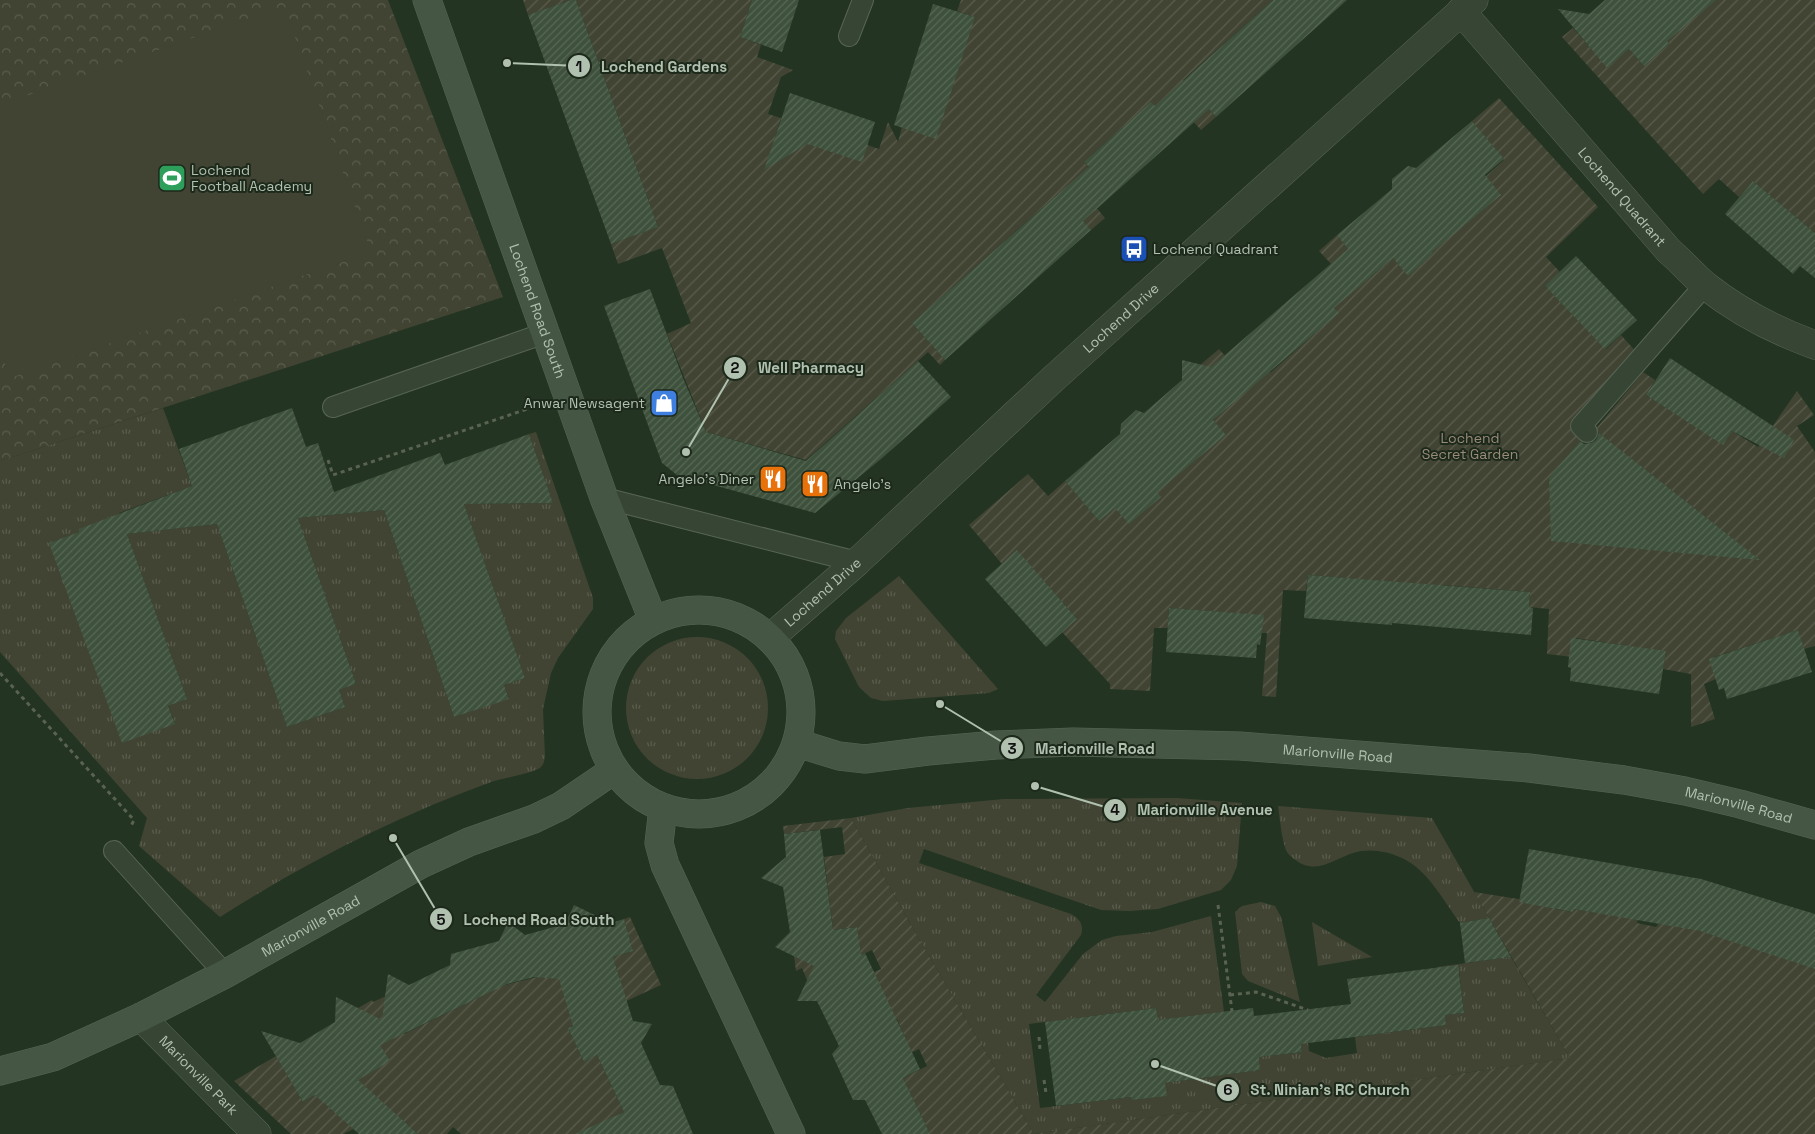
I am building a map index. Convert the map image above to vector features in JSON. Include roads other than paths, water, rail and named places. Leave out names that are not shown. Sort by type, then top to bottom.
[{"type":"street","name":"Lochend Road South","points":[[427,0],[604,498],[653,620]]},
{"type":"street","name":"Lochend Quadrant","points":[[1468,6],[1663,244],[1705,285],[1761,322],[1780,332],[1815,345]]},
{"type":"street","name":"Lochend Drive","points":[[770,638],[856,562],[1067,366],[1468,6]]},
{"type":"street","points":[[693,610],[714,611],[735,616],[754,625],[770,638],[788,660],[799,687],[802,716],[797,743],[787,765],[773,784],[754,798],[733,809],[710,814],[686,814],[663,808],[644,799],[628,786],[614,770],[601,744],[596,716],[599,687],[610,660],[629,637],[653,620],[672,613],[693,610]]},
{"type":"street","name":"Marionville Road","points":[[797,743],[817,751],[865,759],[928,751],[1028,743],[1073,742],[1240,746],[1529,768],[1624,780],[1685,791],[1749,806],[1815,826]]},
{"type":"street","name":"Marionville Road","points":[[0,1071],[52,1057],[142,1017],[225,974],[421,864],[469,842],[534,819],[561,806],[614,770]]},
{"type":"street","points":[[663,808],[659,843],[665,865],[791,1134]]},
{"type":"street","name":"Marionville Park","points":[[142,1017],[257,1134]]},
{"type":"lane","points":[[849,36],[863,0]]},
{"type":"lane","points":[[1587,432],[1581,426],[1705,285]]},
{"type":"lane","points":[[333,407],[545,334]]},
{"type":"lane","points":[[604,498],[856,562]]},
{"type":"lane","points":[[114,851],[225,974]]},
{"type":"place","name":"Lochend Gardens","points":[[507,63]]},
{"type":"place","name":"Lochend Football Academy","points":[[172,178]]},
{"type":"place","name":"Lochend Quadrant","points":[[1134,249]]},
{"type":"place","name":"Anwar Newsagent","points":[[664,403]]},
{"type":"place","name":"Well Pharmacy","points":[[686,452]]},
{"type":"place","name":"Angelo's Diner","points":[[773,479]]},
{"type":"place","name":"Angelo's","points":[[815,484]]},
{"type":"place","name":"Marionville Road","points":[[940,704]]},
{"type":"place","name":"Marionville Avenue","points":[[1035,786]]},
{"type":"place","name":"Lochend Road South","points":[[393,838]]},
{"type":"place","name":"St. Ninian's RC Church","points":[[1155,1064]]},
{"type":"park label","name":"Lochend Secret Garden","points":[[1470,446]]}]
